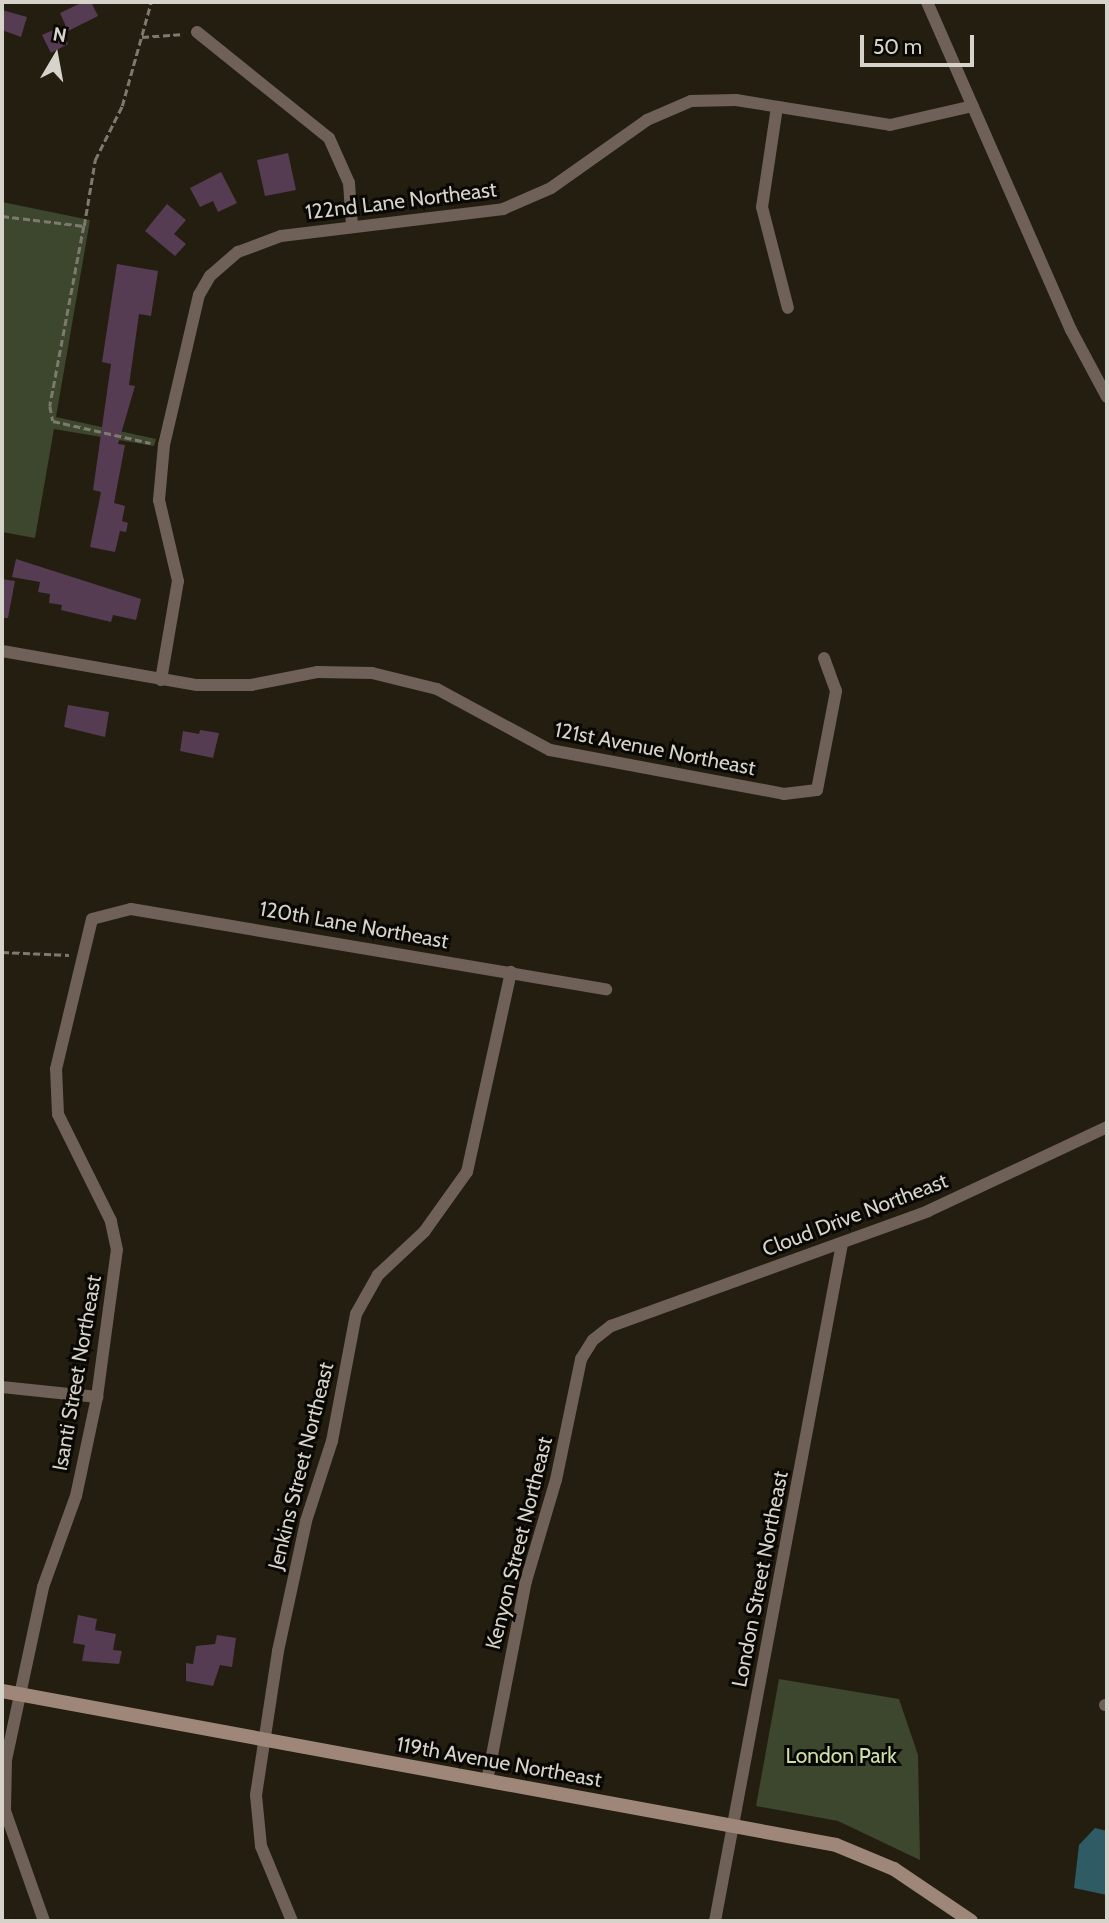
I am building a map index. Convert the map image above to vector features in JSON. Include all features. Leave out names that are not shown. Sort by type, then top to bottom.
[{"type":"street","points":[[927,2],[1071,330],[1107,397]]},
{"type":"street","points":[[197,32],[329,138],[349,183],[352,226]]},
{"type":"street","name":"122nd Lane Northeast","points":[[164,445],[193,310],[210,276],[226,261],[281,236],[503,209],[551,188],[647,120],[691,102],[736,100],[890,125],[973,106]]},
{"type":"street","points":[[777,107],[762,207],[788,308]]},
{"type":"street","points":[[161,680],[178,581],[159,500],[164,445]]},
{"type":"street","name":"121st Avenue Northeast","points":[[2,651],[161,680],[223,687],[317,672],[372,673],[437,690],[525,738],[576,758],[784,794],[817,790],[836,691],[824,658]]},
{"type":"street","name":"120th Lane Northeast","points":[[95,918],[131,909],[606,989]]},
{"type":"street","name":"Isanti Street Northeast","points":[[44,1921],[5,1811],[9,1693],[76,1496],[97,1397],[117,1250],[111,1221],[58,1114],[56,1069],[79,956],[95,918]]},
{"type":"street","name":"Jenkins Street Northeast","points":[[292,1921],[261,1846],[256,1795],[262,1740],[306,1521],[332,1441],[356,1314],[377,1275],[425,1232],[467,1172],[511,972]]},
{"type":"street","name":"Cloud Drive Northeast","points":[[611,1326],[928,1211],[1107,1127]]},
{"type":"street","name":"London Street Northeast","points":[[715,1921],[842,1244]]},
{"type":"street","name":"Kenyon Street Northeast","points":[[487,1781],[526,1581],[556,1480],[581,1359],[611,1326]]},
{"type":"street","points":[[2,1387],[97,1397]]},
{"type":"street","name":"119th Avenue Northeast","points":[[9,1693],[733,1826],[866,1855],[971,1921]]},
{"type":"path","points":[[151,2],[122,106],[95,160],[49,413],[53,421],[164,445]]},
{"type":"path","points":[[141,37],[197,32]]},
{"type":"path","points":[[2,216],[84,226]]},
{"type":"path","points":[[2,952],[79,956]]},
{"type":"green space","points":[[2,202],[90,220],[56,417],[156,439],[154,446],[54,429],[35,538],[2,532]]},
{"type":"green space","name":"London Park","points":[[779,1679],[899,1699],[918,1755],[920,1860],[838,1821],[756,1806]]},
{"type":"water","points":[[1095,1828],[1107,1831],[1107,1895],[1074,1888],[1079,1845]]},
{"type":"building","points":[[83,2],[91,2],[98,16],[68,31],[60,13]]},
{"type":"building","points":[[2,10],[27,17],[21,37],[2,30]]},
{"type":"building","points":[[60,27],[68,44],[51,53],[42,35]]},
{"type":"building","points":[[288,153],[296,190],[265,196],[257,160]]},
{"type":"building","points":[[221,172],[237,203],[218,212],[213,201],[200,207],[190,188]]},
{"type":"building","points":[[167,204],[186,220],[174,234],[186,244],[175,256],[145,231]]},
{"type":"building","points":[[117,264],[158,271],[151,316],[139,314],[129,385],[135,386],[118,444],[125,445],[114,503],[125,506],[122,521],[128,523],[126,532],[120,531],[115,552],[90,547],[101,492],[93,490],[111,364],[102,362]]},
{"type":"building","points":[[16,559],[141,599],[136,620],[113,615],[111,622],[61,610],[62,605],[49,603],[50,594],[38,592],[40,582],[12,577]]},
{"type":"building","points":[[2,579],[15,581],[8,618],[2,618]]},
{"type":"building","points":[[68,705],[109,712],[105,737],[64,727]]},
{"type":"building","points":[[200,730],[219,733],[213,758],[180,751],[183,731],[199,734]]},
{"type":"building","points":[[78,1615],[97,1619],[95,1630],[116,1634],[113,1650],[122,1651],[119,1664],[82,1661],[85,1645],[73,1643]]},
{"type":"building","points":[[217,1635],[236,1638],[232,1667],[220,1665],[213,1686],[186,1681],[186,1663],[193,1664],[196,1646],[215,1644]]}]
